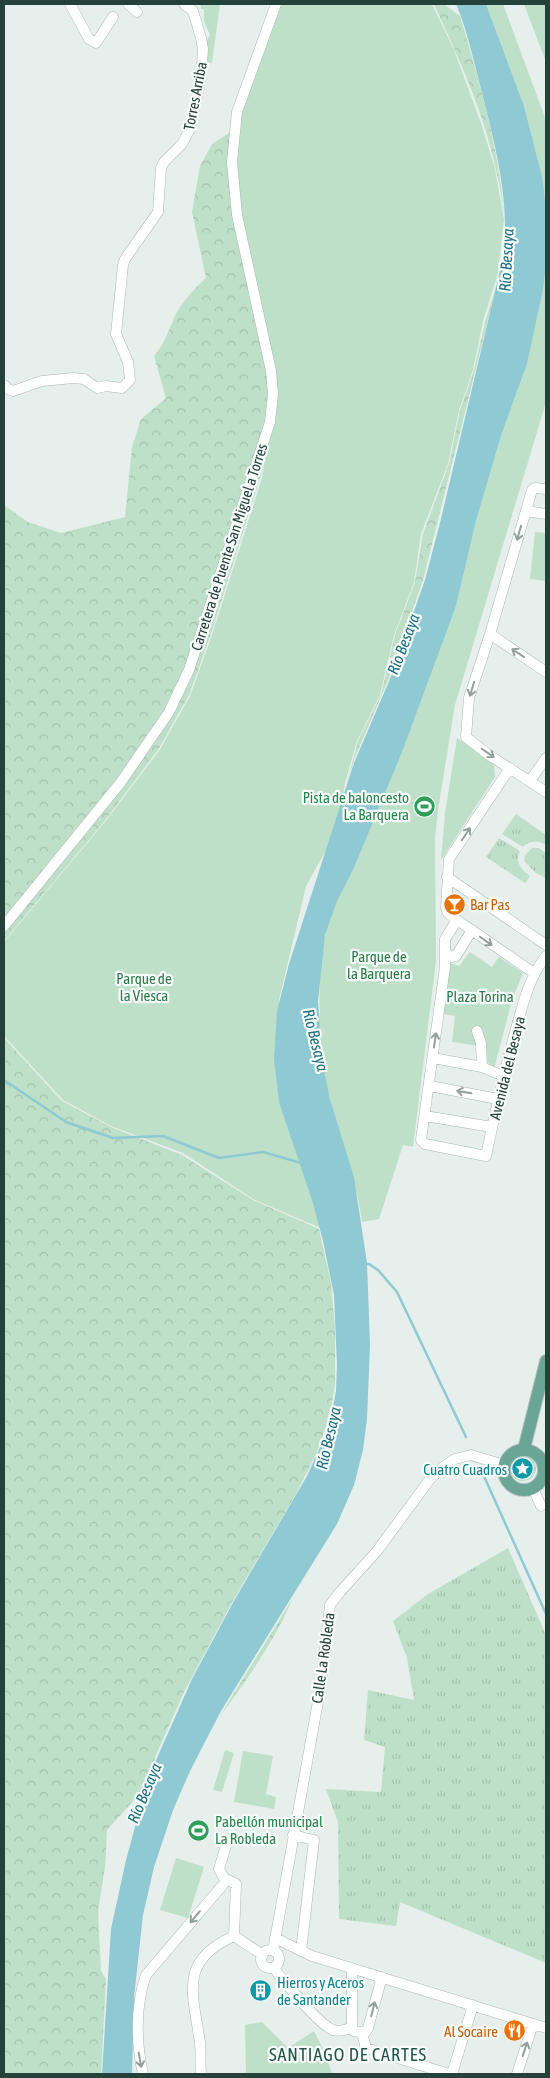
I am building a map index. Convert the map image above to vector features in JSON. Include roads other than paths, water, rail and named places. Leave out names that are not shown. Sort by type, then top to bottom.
[{"type":"main road","points":[[528,1450],[546,1361]]},
{"type":"main road","points":[[528,1450],[546,1395]]},
{"type":"main road","points":[[528,1450],[540,1458],[545,1475],[533,1488],[521,1490],[512,1487],[505,1477],[504,1466],[509,1455],[516,1451],[528,1450]]},
{"type":"street","points":[[70,4],[92,42],[96,43],[113,17]]},
{"type":"street","points":[[128,4],[137,12]]},
{"type":"street","name":"Torres Arriba","points":[[4,385],[8,390],[13,391],[42,381],[72,378],[84,379],[101,389],[106,386],[122,388],[130,380],[128,362],[116,334],[123,265],[125,259],[158,212],[158,186],[162,164],[182,144],[190,129],[198,98],[204,49],[194,7],[184,4]]},
{"type":"street","name":"Carretera de Puente San Miguel a Torres","points":[[4,926],[121,782],[160,728],[174,704],[189,670],[210,610],[270,422],[273,394],[271,371],[237,215],[232,162],[237,112],[276,4]]},
{"type":"street","points":[[546,489],[535,488],[532,490],[490,634],[469,698],[466,737],[546,792]]},
{"type":"street","points":[[526,511],[546,514]]},
{"type":"street","points":[[490,634],[546,672]]},
{"type":"street","points":[[530,781],[546,758]]},
{"type":"street","points":[[510,768],[449,858],[446,908],[448,913],[457,920],[534,973]]},
{"type":"street","points":[[447,877],[546,945]]},
{"type":"street","points":[[457,920],[445,939],[445,967],[425,1116],[492,1127]]},
{"type":"street","points":[[445,952],[456,956],[472,930]]},
{"type":"street","name":"Avenida del Besaya","points":[[425,1116],[421,1140],[425,1144],[486,1156],[503,1076],[525,999],[534,973],[546,956]]},
{"type":"street","points":[[477,1031],[481,1043],[482,1067]]},
{"type":"street","points":[[433,1058],[482,1067],[503,1076]]},
{"type":"street","points":[[430,1086],[498,1099]]},
{"type":"street","name":"Calle La Robleda","points":[[274,1967],[278,1964],[271,1954],[321,1685],[330,1605],[377,1551],[430,1479],[443,1468],[455,1459],[471,1454],[504,1466]]},
{"type":"street","points":[[533,1488],[541,1506]]},
{"type":"street","points":[[293,1835],[314,1840],[301,1951]]},
{"type":"street","points":[[228,1839],[219,1869],[227,1880],[236,1884],[234,1936]]},
{"type":"street","points":[[143,2074],[137,2034],[142,1984],[146,1975],[227,1880]]},
{"type":"street","points":[[201,2074],[200,2045],[192,1987],[194,1972],[198,1964],[211,1950],[220,1942],[234,1936],[271,1954],[292,1953],[312,1956]]},
{"type":"street","points":[[275,1938],[312,1956],[546,2028]]},
{"type":"street","points":[[271,1954],[262,1960],[264,1965],[269,1968],[274,1967],[278,1974],[321,2021],[333,2030],[341,2031],[352,2027]]},
{"type":"street","points":[[352,1968],[352,2027],[354,2032],[365,2033],[368,2028],[382,1977]]},
{"type":"street","points":[[362,2033],[366,2048],[451,2074],[473,2005]]},
{"type":"street","points":[[517,2074],[533,2024]]},
{"type":"water","name":"Río Besaya","points":[[456,4],[486,4],[524,106],[543,180],[546,211],[546,265],[543,289],[527,364],[501,436],[476,521],[456,606],[402,752],[353,870],[337,901],[325,935],[318,1001],[320,1025],[318,1043],[330,1099],[354,1177],[367,1263],[370,1345],[367,1419],[363,1450],[354,1485],[337,1524],[221,1711],[190,1771],[173,1810],[154,1867],[143,1915],[134,1997],[132,2074],[102,2074],[111,1929],[126,1860],[149,1776],[192,1679],[235,1599],[307,1476],[322,1443],[332,1413],[336,1391],[337,1365],[334,1295],[313,1203],[279,1102],[274,1059],[277,1011],[289,964],[354,763],[390,679],[425,580],[503,258],[505,214],[500,171],[472,54]]},
{"type":"waterway","points":[[4,1080],[66,1122],[113,1138],[163,1136],[219,1158],[263,1152],[301,1163]]},
{"type":"waterway","points":[[364,1264],[369,1264],[378,1270],[397,1292],[466,1437]]},
{"type":"waterway","points":[[483,1474],[546,1614]]},
{"type":"place","name":"Pista de baloncesto La Barquera","points":[[425,806]]},
{"type":"place","name":"Bar Pas","points":[[454,904]]},
{"type":"place","name":"Cuatro Cuadros","points":[[523,1469]]},
{"type":"place","name":"Pabellón municipal La Robleda","points":[[199,1830]]},
{"type":"place","name":"Hierros y Aceros de Santander","points":[[261,1991]]},
{"type":"place","name":"Al Socaire","points":[[514,2031]]},
{"type":"district","name":"SANTIAGO DE CARTES","points":[[348,2054]]},
{"type":"park label","name":"Parque de la Barquera","points":[[379,964]]},
{"type":"park label","name":"Parque de la Viesca","points":[[144,986]]},
{"type":"park label","name":"Plaza Torina","points":[[480,996]]}]
